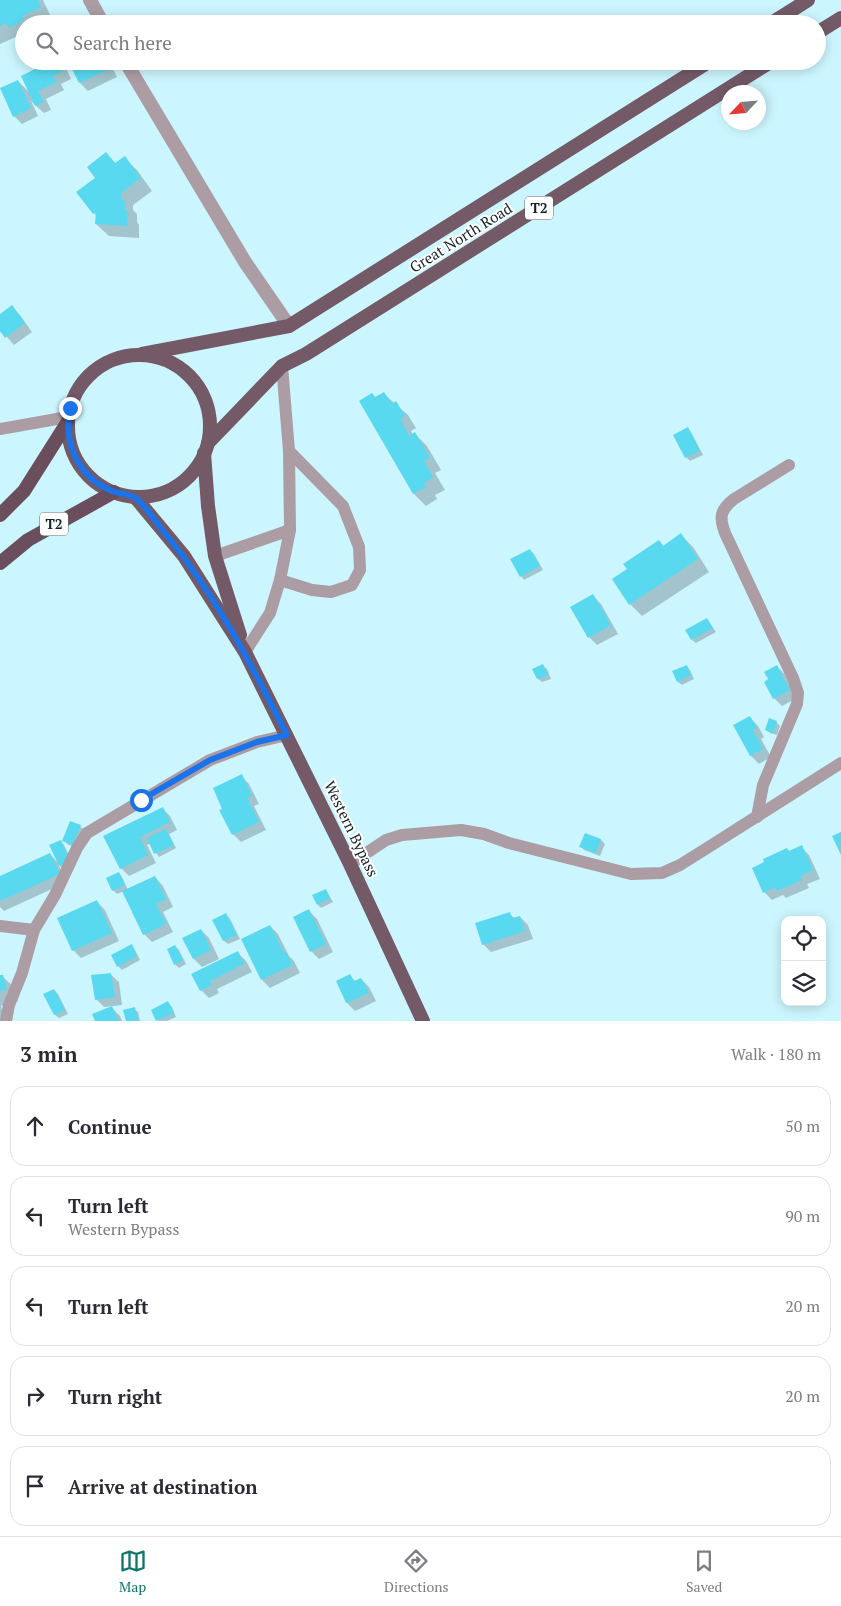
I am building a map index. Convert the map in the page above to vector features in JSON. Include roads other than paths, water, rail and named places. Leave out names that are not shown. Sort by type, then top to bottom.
[{"type":"highway","points":[[0,516],[24,490],[68,420]]},
{"type":"highway","name":"T2","points":[[0,563],[28,540],[114,492]]},
{"type":"main road","points":[[784,15],[808,0]]},
{"type":"main road","points":[[826,27],[841,18]]},
{"type":"main road","name":"Great North Road","points":[[142,354],[289,326],[696,70]]},
{"type":"main road","name":"Great North Road","points":[[206,448],[282,366],[306,354],[758,70]]},
{"type":"main road","points":[[142,354],[155,356],[178,366],[196,383],[207,406],[209,418],[206,448],[199,464],[182,482],[160,494],[135,497],[114,492],[95,482],[79,465],[70,445],[68,420],[72,398],[82,382],[96,368],[114,358],[142,354]]},
{"type":"main road","name":"Western Bypass","points":[[206,448],[208,506],[215,556],[245,652]]},
{"type":"main road","name":"Western Bypass","points":[[135,497],[184,556],[245,652],[350,864],[424,1021]]},
{"type":"street","points":[[90,0],[98,15]]},
{"type":"street","points":[[130,70],[245,262],[289,326]]},
{"type":"lane","points":[[245,652],[270,613],[280,580],[290,530],[289,451],[282,366]]},
{"type":"lane","points":[[0,429],[68,420]]},
{"type":"lane","points":[[280,580],[312,590],[331,592],[352,585],[360,570],[359,547],[343,506],[289,451]]},
{"type":"lane","points":[[757,817],[763,785],[797,704],[798,693],[793,678],[725,533],[721,523],[721,514],[725,505],[789,465]]},
{"type":"lane","points":[[215,556],[290,530]]},
{"type":"lane","points":[[6,1021],[9,1005],[22,973],[34,930],[55,895],[77,848],[87,833],[210,760],[257,742],[287,735]]},
{"type":"lane","points":[[350,864],[386,840],[402,835],[461,830],[484,834],[509,843],[632,874],[662,873],[680,865],[841,763]]},
{"type":"lane","points":[[0,926],[34,930]]}]
